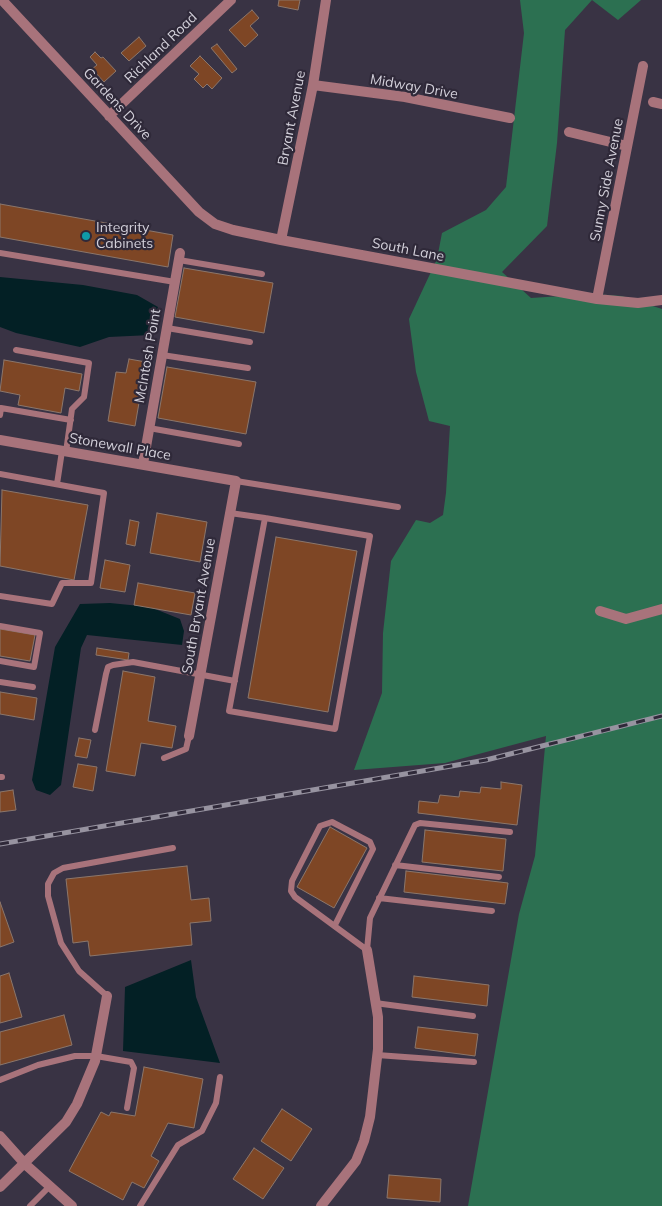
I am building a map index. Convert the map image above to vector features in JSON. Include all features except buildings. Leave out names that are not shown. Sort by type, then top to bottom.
[{"type":"street","name":"Gardens Drive","points":[[2,0],[200,212],[216,224]]},
{"type":"street","name":"Richland Road","points":[[109,116],[231,0]]},
{"type":"street","name":"Bryant Avenue","points":[[281,240],[313,85],[326,0]]},
{"type":"street","name":"Sunny Side Avenue","points":[[597,299],[643,66]]},
{"type":"street","name":"Midway Drive","points":[[313,85],[405,97],[510,118]]},
{"type":"street","points":[[569,132],[627,146]]},
{"type":"street","name":"South Lane","points":[[216,224],[233,230],[281,240],[597,299],[638,303],[662,300]]},
{"type":"street","name":"McIntosh Point","points":[[143,464],[180,256]]},
{"type":"street","name":"Stonewall Place","points":[[0,440],[236,481]]},
{"type":"street","name":"South Bryant Avenue","points":[[189,736],[236,481]]},
{"type":"street","points":[[600,611],[626,619],[662,609]]},
{"type":"street","points":[[321,1206],[356,1161],[364,1141],[377,1055],[375,1003],[367,950]]},
{"type":"street","points":[[0,1187],[66,1122],[87,1085],[96,1056],[107,996]]},
{"type":"street","points":[[0,1136],[25,1164],[72,1206]]},
{"type":"lane","points":[[0,253],[175,282]]},
{"type":"lane","points":[[180,256],[262,274]]},
{"type":"lane","points":[[167,328],[250,342]]},
{"type":"lane","points":[[16,350],[89,363],[84,397],[72,409],[58,484]]},
{"type":"lane","points":[[162,356],[248,368]]},
{"type":"lane","points":[[0,415],[1,408],[71,420]]},
{"type":"lane","points":[[149,428],[239,444]]},
{"type":"lane","points":[[0,474],[104,493],[90,583],[62,583],[52,604],[0,596]]},
{"type":"lane","points":[[236,481],[398,507]]},
{"type":"lane","points":[[230,513],[265,518],[370,536],[335,729],[229,711],[265,518]]},
{"type":"lane","points":[[0,626],[40,633],[34,667],[0,661]]},
{"type":"lane","points":[[96,730],[106,674],[108,667],[113,665],[133,662],[235,681]]},
{"type":"lane","points":[[0,682],[33,688]]},
{"type":"lane","points":[[164,758],[186,749],[189,736]]},
{"type":"lane","points":[[335,925],[373,849],[370,842],[332,822],[320,826],[290,886],[293,894],[367,950]]},
{"type":"lane","points":[[367,950],[370,918],[412,829],[420,823],[510,832]]},
{"type":"lane","points":[[107,996],[78,971],[62,943],[48,896],[48,884],[54,873],[63,868],[173,848]]},
{"type":"lane","points":[[395,865],[499,877]]},
{"type":"lane","points":[[379,898],[492,911]]},
{"type":"lane","points":[[375,1003],[473,1016]]},
{"type":"lane","points":[[377,1055],[474,1062]]},
{"type":"lane","points":[[0,1080],[38,1065],[75,1056],[96,1056],[131,1062],[134,1065],[127,1108]]},
{"type":"lane","points":[[140,1206],[178,1145],[202,1131],[216,1103],[220,1077]]},
{"type":"lane","points":[[30,1206],[49,1187]]},
{"type":"green space","points":[[520,0],[592,0],[565,30],[557,143],[547,226],[502,272],[531,298],[593,294],[622,296],[662,309],[662,1206],[468,1206],[519,914],[535,856],[546,736],[445,763],[354,770],[382,693],[383,633],[391,561],[416,520],[430,523],[443,515],[446,493],[450,426],[429,421],[416,372],[409,319],[437,259],[442,233],[486,210],[506,187],[524,33]]},
{"type":"green space","points":[[592,0],[641,0],[618,20]]},
{"type":"shaded area","points":[[0,277],[83,285],[137,295],[158,307],[151,335],[109,337],[80,347],[16,333],[0,327]]},
{"type":"shaded area","points":[[110,603],[150,607],[180,619],[184,631],[182,645],[87,635],[81,648],[61,785],[50,795],[36,790],[32,780],[55,647],[80,604]]},
{"type":"shaded area","points":[[191,960],[196,997],[220,1063],[123,1051],[125,987]]},
{"type":"railway","points":[[0,844],[486,760],[662,716]]},
{"type":"place","name":"Integrity Cabinets","points":[[86,236]]}]
